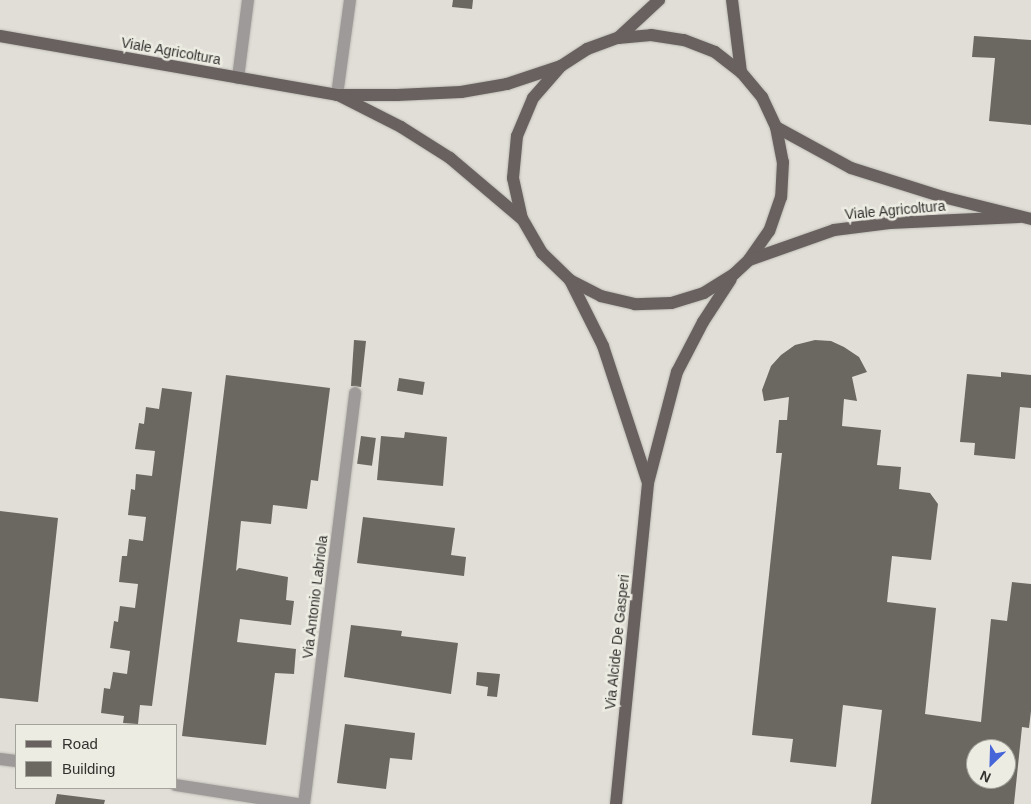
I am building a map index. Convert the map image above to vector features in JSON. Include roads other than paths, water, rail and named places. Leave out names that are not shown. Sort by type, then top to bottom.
[{"type":"main road","points":[[618,38],[659,0]]},
{"type":"main road","points":[[732,0],[741,72]]},
{"type":"main road","name":"Viale Agricoltura","points":[[0,36],[337,95],[461,92],[507,84],[561,66],[587,49],[618,38],[651,35],[684,40],[715,52],[741,72],[762,98],[776,127],[783,162],[780,197],[769,231],[749,260],[734,274],[704,293],[671,303],[635,304],[601,296],[570,280],[542,253],[522,219],[513,178],[517,136],[533,98],[561,66]]},
{"type":"main road","name":"Viale Agricoltura","points":[[337,95],[401,127],[450,158],[522,219]]},
{"type":"main road","name":"Viale Agricoltura","points":[[776,127],[851,168],[1025,218]]},
{"type":"main road","name":"Viale Agricoltura","points":[[749,260],[834,230],[890,223],[1025,218]]},
{"type":"main road","name":"Via Alcide De Gasperi","points":[[616,804],[648,483],[677,372],[703,322],[734,274]]},
{"type":"main road","name":"Via Alcide De Gasperi","points":[[570,280],[603,346],[648,483]]},
{"type":"street","points":[[238,78],[248,0]]},
{"type":"street","points":[[337,95],[350,0]]},
{"type":"street","name":"Via Antonio Labriola","points":[[304,804],[355,393]]},
{"type":"street","points":[[0,759],[15,761]]},
{"type":"street","points":[[178,785],[298,804]]}]
